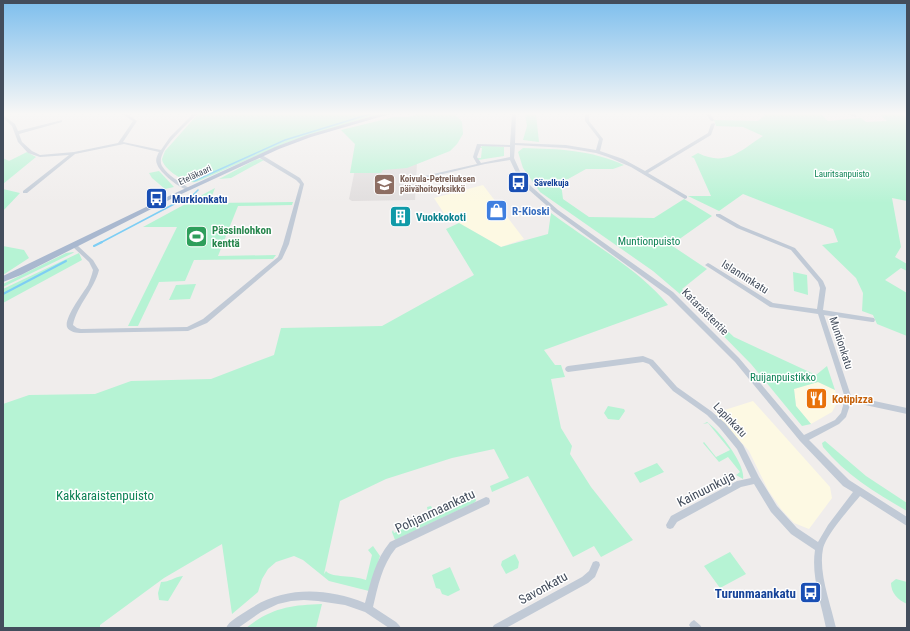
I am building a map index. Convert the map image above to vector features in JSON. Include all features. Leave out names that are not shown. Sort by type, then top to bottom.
[{"type":"main road","name":"Eteläkaari","points":[[3,283],[18,274],[188,189],[291,143]]},
{"type":"main road","name":"Eteläkaari","points":[[3,279],[18,274]]},
{"type":"street","points":[[22,143],[37,155],[50,156],[74,153],[118,143]]},
{"type":"street","points":[[124,143],[161,151]]},
{"type":"street","points":[[168,143],[161,151],[158,158],[160,165],[188,189]]},
{"type":"street","points":[[598,152],[600,143]]},
{"type":"street","points":[[644,173],[694,143]]},
{"type":"street","points":[[479,164],[475,157],[479,145],[569,147],[598,152],[622,161],[685,197]]},
{"type":"street","name":"Kataraistentie","points":[[512,145],[512,158],[521,178],[538,196],[661,285],[737,360],[803,439],[829,467],[858,492],[907,522]]},
{"type":"street","points":[[25,192],[74,153]]},
{"type":"street","points":[[75,246],[91,261],[96,270],[94,279],[72,317],[70,326],[72,328],[81,331],[128,331],[172,330],[194,327],[214,315],[272,265],[284,252],[302,184],[298,179],[260,156]]},
{"type":"street","points":[[422,178],[479,164],[512,158]]},
{"type":"street","name":"Muntionkatu","points":[[718,214],[739,227],[786,245],[800,256],[820,281],[823,288],[820,312],[848,398]]},
{"type":"street","name":"Islanninkatu","points":[[708,265],[768,303],[872,320]]},
{"type":"street","name":"Lapinkatu","points":[[568,369],[643,359],[649,360],[675,389],[709,413],[734,439],[747,458],[756,480],[774,509],[794,531],[820,548]]},
{"type":"street","points":[[803,439],[837,422],[844,415],[848,398],[907,411]]},
{"type":"street","name":"Kainuunkuja","points":[[670,525],[674,519],[740,484],[756,480]]},
{"type":"street","points":[[831,628],[819,572],[820,548],[824,539],[858,492]]},
{"type":"street","name":"Pohjanmaankatu","points":[[368,609],[381,562],[393,545],[486,501]]},
{"type":"street","name":"Savonkatu","points":[[497,628],[585,580],[592,574],[596,565]]},
{"type":"street","points":[[231,628],[268,603],[288,598],[308,596],[327,597],[368,609],[396,628]]},
{"type":"shaded area","name":"Koivula-Petreliuksen päivähoitoyksikkö","points":[[417,163],[415,200],[352,201],[349,199],[356,164]]},
{"type":"shaded area","points":[[483,185],[524,239],[501,247],[445,215],[434,198]]},
{"type":"shaded area","points":[[818,382],[835,390],[838,401],[832,412],[811,424],[796,406],[794,389]]},
{"type":"shaded area","points":[[753,401],[830,487],[832,498],[809,529],[794,523],[781,509],[768,490],[749,451],[715,413]]},
{"type":"green space","points":[[172,143],[285,143],[195,182],[188,181],[174,174],[166,167],[162,159],[165,151]]},
{"type":"green space","points":[[457,143],[450,151],[407,168],[383,170],[381,173],[350,173],[355,144]]},
{"type":"green space","name":"Lauritsanpuisto","points":[[752,143],[907,143],[907,201],[892,198],[901,247],[895,257],[907,264],[907,271],[901,268],[885,280],[907,293],[907,336],[877,324],[873,315],[862,311],[863,293],[856,278],[822,245],[838,242],[833,229],[743,194],[719,211],[688,196],[711,196],[694,158],[691,157],[698,153],[708,157],[725,158],[740,152]]},
{"type":"green space","points":[[484,145],[504,147],[504,156],[478,160],[477,158],[481,158],[482,148],[479,148]]},
{"type":"green space","name":"Muntionpuisto","points":[[523,148],[587,153],[624,165],[613,169],[586,169],[561,183],[563,199],[589,217],[654,218],[684,199],[712,216],[671,245],[707,269],[682,289],[734,337],[816,375],[827,366],[835,390],[818,382],[794,389],[796,406],[811,424],[802,426],[751,364],[694,306],[653,271],[540,192],[523,168],[518,152]]},
{"type":"green space","points":[[27,152],[36,157],[3,184],[3,158],[9,161]]},
{"type":"green space","points":[[255,160],[264,160],[231,178],[219,179]]},
{"type":"green space","points":[[159,171],[174,187],[165,189],[152,178],[149,173]]},
{"type":"green space","points":[[215,188],[209,203],[293,202],[292,205],[238,206],[218,256],[276,255],[273,259],[194,260],[185,281],[159,282],[138,326],[128,326],[177,227],[143,227]]},
{"type":"green space","points":[[3,189],[20,193],[3,211]]},
{"type":"green space","name":"Kakkaraistenpuisto","points":[[551,213],[628,267],[643,279],[668,305],[544,350],[555,365],[561,365],[565,377],[551,379],[561,428],[572,446],[570,454],[591,487],[633,540],[601,557],[594,546],[573,557],[528,476],[492,492],[490,486],[509,478],[494,449],[452,458],[386,479],[340,501],[324,574],[326,571],[333,575],[355,577],[366,580],[372,555],[368,550],[373,546],[380,556],[369,591],[329,581],[303,560],[294,556],[276,562],[268,569],[262,579],[258,592],[232,614],[222,544],[164,578],[100,625],[100,628],[3,628],[3,404],[29,395],[95,394],[131,381],[211,379],[274,355],[281,328],[382,326],[474,275],[446,229],[459,223],[501,247],[548,234]]},
{"type":"green space","points":[[3,246],[24,250],[29,258],[3,275]]},
{"type":"green space","points":[[74,252],[3,287],[3,284],[66,253]]},
{"type":"green space","points":[[79,253],[82,260],[3,303],[3,289]]},
{"type":"green space","points":[[793,272],[807,275],[808,295],[794,291]]},
{"type":"green space","points":[[196,284],[190,299],[169,300],[176,285]]},
{"type":"green space","points":[[608,406],[624,409],[625,411],[619,420],[608,419],[604,413]]},
{"type":"green space","points":[[707,422],[718,432],[731,448],[740,465],[743,473],[743,479],[736,475],[740,472],[728,457],[719,462],[703,443],[704,442],[716,457],[730,450],[708,423],[703,424]]},
{"type":"green space","points":[[825,441],[866,476],[907,503],[907,511],[884,498],[851,475],[823,447],[822,443]]},
{"type":"green space","points":[[657,463],[664,472],[640,483],[634,473]]},
{"type":"green space","points":[[470,494],[475,495],[476,501],[474,503],[395,540],[392,532],[393,530],[394,533],[429,517],[427,507],[431,506],[435,515],[472,498]]},
{"type":"green space","points":[[730,552],[746,574],[720,588],[704,566]]},
{"type":"green space","points":[[515,554],[519,562],[518,568],[506,574],[501,565],[502,561]]},
{"type":"green space","points":[[450,567],[460,590],[448,596],[442,594],[440,589],[436,588],[432,575]]},
{"type":"green space","points":[[183,576],[168,601],[159,600],[158,593],[161,582]]},
{"type":"green space","points":[[896,579],[907,582],[907,604],[898,598],[892,590],[891,583]]},
{"type":"green space","points":[[322,604],[316,628],[246,628],[264,616],[282,609],[301,605]]},
{"type":"waterway","points":[[194,181],[277,143]]},
{"type":"waterway","points":[[182,199],[193,195],[198,190]]},
{"type":"waterway","points":[[100,243],[176,203]]},
{"type":"waterway","points":[[94,246],[100,243]]},
{"type":"waterway","points":[[3,294],[66,261]]},
{"type":"place","name":"Sävelkuja","points":[[518,183]]},
{"type":"place","name":"Koivula-Petreliuksen päivähoitoyksikkö","points":[[384,184]]},
{"type":"place","name":"Murkionkatu","points":[[157,199]]},
{"type":"place","name":"R-Kioski","points":[[497,211]]},
{"type":"place","name":"Vuokkokoti","points":[[401,217]]},
{"type":"place","name":"Pässinlohkon kenttä","points":[[196,236]]},
{"type":"place","name":"Kotipizza","points":[[816,399]]},
{"type":"place","name":"Turunmaankatu","points":[[811,593]]},
{"type":"park label","name":"Ruijanpuistikko","points":[[783,377]]}]
